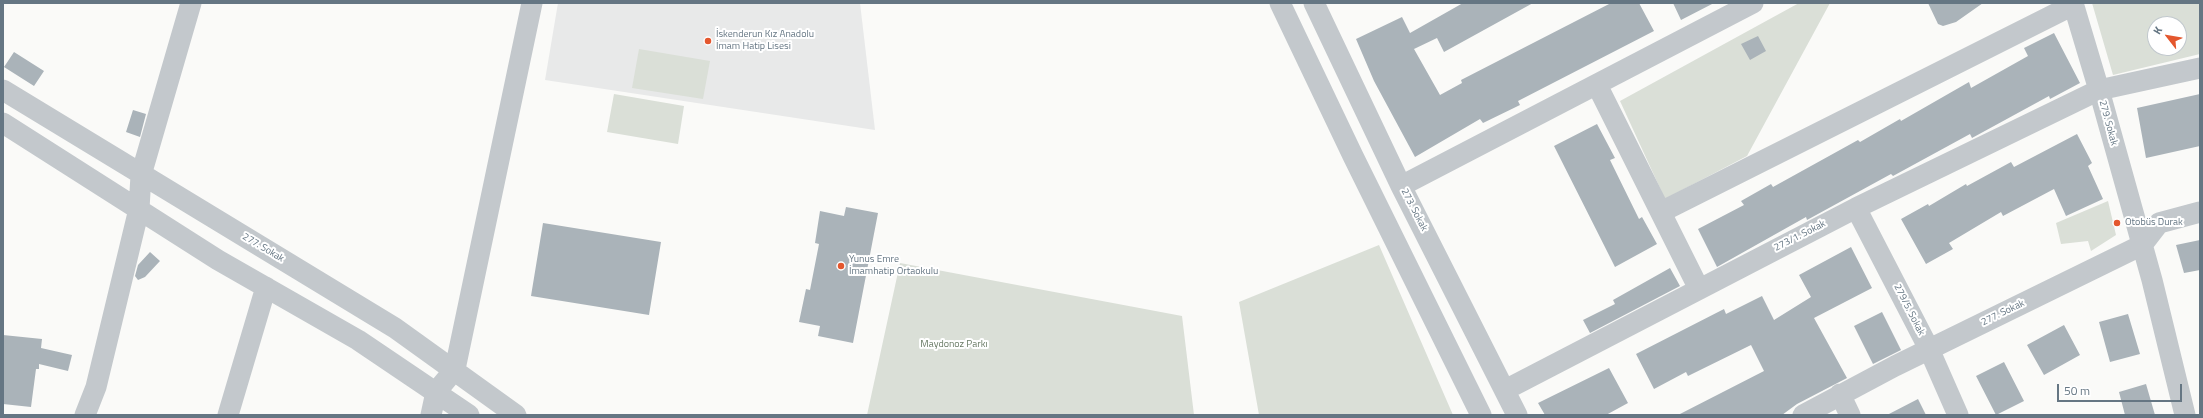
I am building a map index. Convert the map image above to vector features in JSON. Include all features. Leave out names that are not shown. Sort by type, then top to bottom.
[{"type":"street","points":[[85,415],[96,387],[139,209],[141,174],[191,3]]},
{"type":"street","points":[[431,415],[436,392],[456,369],[532,3]]},
{"type":"street","points":[[1280,3],[1353,156],[1481,415]]},
{"type":"street","name":"273. Sokak","points":[[1314,3],[1401,186],[1517,415]]},
{"type":"street","points":[[1401,186],[1753,3]]},
{"type":"street","points":[[1661,212],[2073,4]]},
{"type":"street","name":"279. Sokak","points":[[2073,4],[2099,90],[2142,245],[2185,415]]},
{"type":"street","name":"273/1. Sokak","points":[[1505,390],[1856,208],[2099,90],[2200,68]]},
{"type":"street","points":[[1597,84],[1699,289]]},
{"type":"street","name":"277. Sokak","points":[[3,90],[395,328],[456,369],[492,399],[516,415]]},
{"type":"street","points":[[3,123],[218,260],[358,340],[469,415]]},
{"type":"street","name":"279/5. Sokak","points":[[1856,208],[1929,349],[1958,415]]},
{"type":"street","name":"277. Sokak","points":[[1803,415],[1840,394],[1929,349],[2142,245],[2159,223],[2200,212]]},
{"type":"street","points":[[228,415],[266,287]]},
{"type":"street","points":[[1840,394],[1850,415]]},
{"type":"shaded area","name":"İskenderun Kız Anadolu İmam Hatip Lisesi","points":[[558,3],[860,3],[875,130],[545,80]]},
{"type":"green space","points":[[1799,3],[1830,3],[1747,156],[1665,199],[1620,101]]},
{"type":"green space","points":[[2092,3],[2200,3],[2200,54],[2113,75]]},
{"type":"green space","points":[[639,49],[710,61],[703,99],[632,88]]},
{"type":"green space","points":[[614,94],[684,106],[678,144],[607,132]]},
{"type":"green space","points":[[2108,201],[2116,235],[2091,251],[2088,241],[2061,244],[2056,223]]},
{"type":"green space","points":[[1379,245],[1453,415],[1259,415],[1239,302]]},
{"type":"green space","name":"Maydonoz Parkı","points":[[900,263],[1182,316],[1194,415],[867,415]]},
{"type":"building","points":[[1463,3],[1533,3],[1444,52],[1437,38],[1414,49],[1440,95],[1462,83],[1461,80],[1611,3],[1639,3],[1654,31],[1518,101],[1520,105],[1483,123],[1480,119],[1415,157],[1374,81],[1356,39],[1402,17],[1410,33]]},
{"type":"building","points":[[1673,3],[1714,3],[1681,20]]},
{"type":"building","points":[[1928,3],[1983,3],[1956,22],[1943,26],[1938,24]]},
{"type":"building","points":[[2054,33],[2080,83],[2050,99],[2049,96],[1972,138],[1970,134],[1893,176],[1891,174],[1807,220],[1806,217],[1717,267],[1698,229],[1744,205],[1741,201],[1771,184],[1773,187],[1858,140],[1860,142],[1900,119],[1901,121],[1969,82],[1971,88],[2028,56],[2024,48]]},
{"type":"building","points":[[1758,36],[1766,51],[1750,60],[1741,44]]},
{"type":"building","points":[[14,52],[44,71],[34,86],[4,67]]},
{"type":"building","points":[[2200,94],[2200,146],[2146,158],[2137,108]]},
{"type":"building","points":[[133,110],[146,114],[140,137],[126,132]]},
{"type":"building","points":[[1597,124],[1615,158],[1610,160],[1639,219],[1642,217],[1657,244],[1615,267],[1554,146]]},
{"type":"building","points":[[2077,134],[2092,163],[2088,166],[2103,199],[2066,216],[2054,189],[2003,216],[2001,212],[1949,243],[1953,249],[1926,264],[1901,219],[1928,204],[1929,206],[1966,184],[1967,186],[2011,162],[2014,167]]},
{"type":"building","name":"Yunus Emre İmamhatip Ortaokulu","points":[[846,207],[878,213],[853,343],[818,336],[820,326],[799,322],[806,289],[810,290],[819,244],[815,243],[820,211],[844,216]]},
{"type":"building","points":[[543,223],[661,242],[649,315],[531,296]]},
{"type":"building","points":[[2200,240],[2200,270],[2184,273],[2176,245]]},
{"type":"building","points":[[1851,247],[1872,288],[1814,318],[1847,378],[1797,404],[1782,415],[1678,415],[1764,371],[1751,345],[1688,376],[1686,372],[1654,389],[1636,354],[1724,309],[1726,314],[1762,296],[1774,320],[1811,297],[1799,275]]},
{"type":"building","points":[[150,252],[160,261],[145,277],[138,280],[135,276],[138,265]]},
{"type":"building","points":[[1670,268],[1680,286],[1590,333],[1583,320],[1615,304],[1613,300]]},
{"type":"building","points":[[1882,312],[1901,350],[1873,364],[1854,326]]},
{"type":"building","points":[[2128,314],[2140,354],[2110,362],[2099,322]]},
{"type":"building","points":[[2064,325],[2080,355],[2044,375],[2027,345]]},
{"type":"building","points":[[3,335],[42,339],[41,348],[72,355],[68,371],[39,364],[39,369],[36,369],[31,407],[3,404]]},
{"type":"building","points":[[2004,362],[2024,401],[1996,415],[1976,376]]},
{"type":"building","points":[[1609,368],[1628,403],[1606,415],[1545,415],[1538,403]]},
{"type":"building","points":[[2146,384],[2155,415],[2125,415],[2119,392]]},
{"type":"building","points":[[1918,399],[1926,415],[1887,415]]},
{"type":"place","name":"İskenderun Kız Anadolu İmam Hatip Lisesi","points":[[708,41]]},
{"type":"place","name":"Otobüs Durak","points":[[2117,223]]},
{"type":"place","name":"Yunus Emre İmamhatip Ortaokulu","points":[[841,266]]}]
